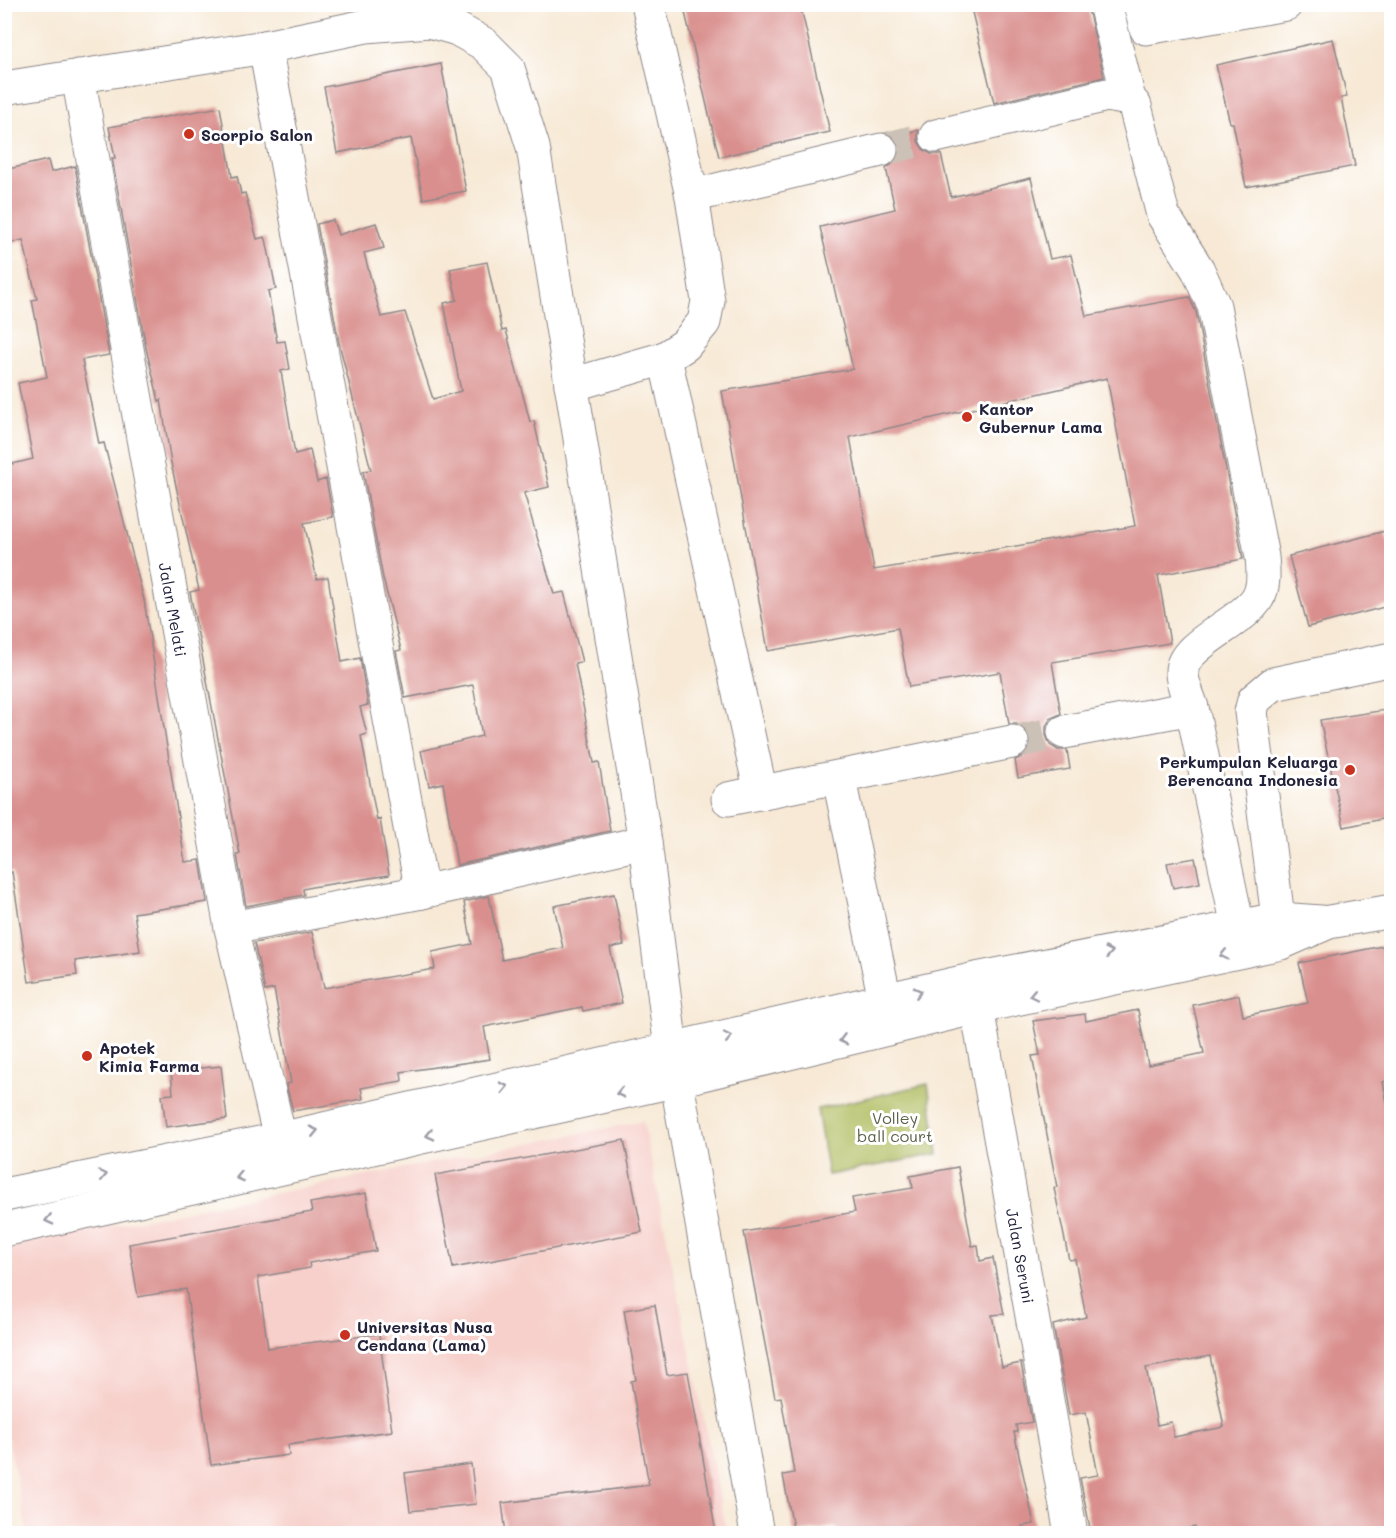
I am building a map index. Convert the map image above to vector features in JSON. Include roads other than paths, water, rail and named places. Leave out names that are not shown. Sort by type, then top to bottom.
[{"type":"street","points":[[571,385],[664,358],[685,345],[704,322],[708,301],[692,196],[648,4]]},
{"type":"street","points":[[1105,4],[1129,99],[1138,114],[1163,215],[1198,270],[1214,306],[1262,556],[1260,596],[1248,612],[1193,650],[1184,661],[1182,673],[1192,708],[1238,927]]},
{"type":"street","points":[[1112,38],[1143,16],[1286,4]]},
{"type":"street","points":[[4,88],[265,47],[366,26],[429,21],[457,28],[484,44],[508,68],[533,147],[645,842],[674,1065],[703,1239],[758,1533]]},
{"type":"street","points":[[265,47],[422,892]]},
{"type":"street","name":"Jalan Melati","points":[[78,76],[231,928],[280,1139]]},
{"type":"street","points":[[936,136],[1107,95],[1129,99]]},
{"type":"street","points":[[692,196],[881,150]]},
{"type":"street","points":[[664,358],[761,793]]},
{"type":"street","points":[[1280,931],[1251,712],[1254,700],[1272,684],[1392,659]]},
{"type":"street","points":[[1064,732],[1192,708]]},
{"type":"street","points":[[728,799],[839,779],[1012,742]]},
{"type":"street","points":[[839,779],[885,1000]]},
{"type":"street","points":[[231,928],[422,892],[645,842]]},
{"type":"street","points":[[4,1195],[280,1139],[674,1065],[885,1000],[974,993],[1280,931],[1392,911]]},
{"type":"street","points":[[4,1230],[1238,927],[1280,931]]},
{"type":"street","name":"Jalan Seruni","points":[[974,993],[1071,1533]]},
{"type":"tunnel","points":[[881,150],[936,136]]},
{"type":"tunnel","points":[[1012,742],[1064,732]]},
{"type":"place","name":"Scorpio Salon","points":[[189,134]]},
{"type":"place","name":"Kantor Gubernur Lama","points":[[967,417]]},
{"type":"place","name":"Perkumpulan Keluarga Berencana Indonesia","points":[[1350,770]]},
{"type":"place","name":"Apotek Kimia Farma","points":[[87,1056]]},
{"type":"place","name":"Universitas Nusa Cendana (Lama)","points":[[345,1335]]},
{"type":"park label","name":"Volley ball court","points":[[895,1126]]}]
